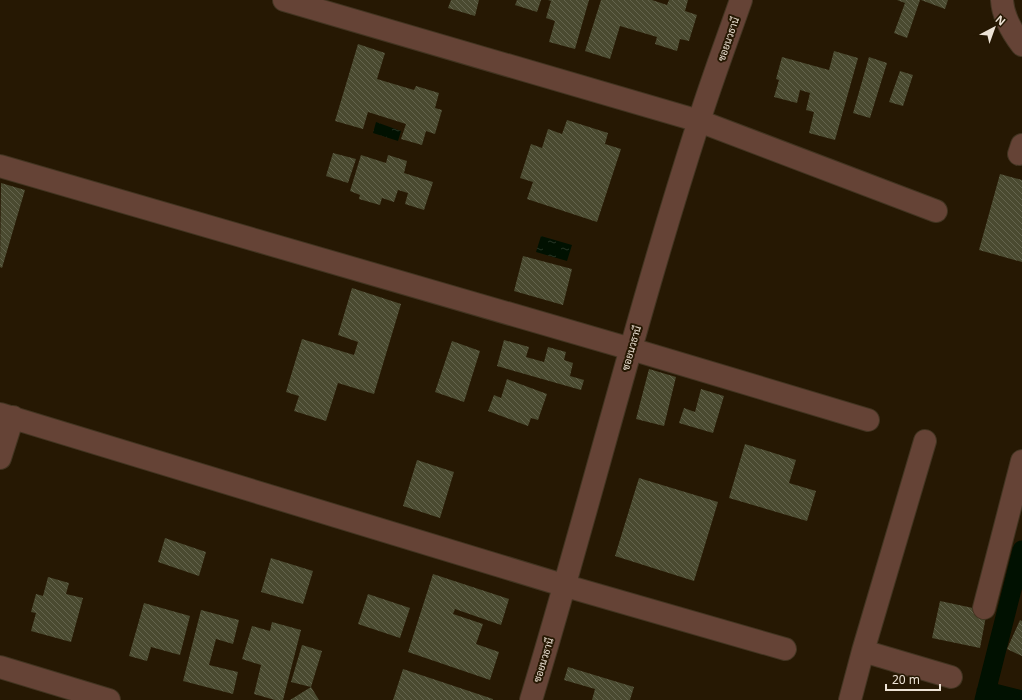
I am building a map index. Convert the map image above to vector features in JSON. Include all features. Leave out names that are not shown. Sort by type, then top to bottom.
[{"type":"street","points":[[284,0],[699,121],[936,211]]},
{"type":"street","name":"ซอยนวธานี","points":[[531,700],[566,586],[631,349],[699,121],[741,0]]},
{"type":"street","points":[[1002,0],[1002,10],[1013,32],[1022,45]]},
{"type":"street","points":[[0,166],[631,349],[868,420]]},
{"type":"street","points":[[0,458],[7,415],[566,586],[785,649]]},
{"type":"street","points":[[850,700],[862,651],[925,441]]},
{"type":"street","points":[[984,608],[1022,461]]},
{"type":"street","points":[[862,651],[951,677]]},
{"type":"street","points":[[0,667],[109,700]]},
{"type":"water","points":[[376,122],[401,131],[398,141],[373,133]]},
{"type":"water","points":[[541,236],[572,245],[567,261],[536,252]]},
{"type":"building","points":[[451,0],[479,0],[475,16],[448,8]]},
{"type":"building","points":[[517,0],[541,0],[537,12],[515,5]]},
{"type":"building","points":[[548,0],[589,0],[575,49],[549,42],[555,21],[546,18],[551,1]]},
{"type":"building","points":[[601,0],[652,0],[667,5],[669,0],[688,0],[685,11],[697,15],[689,41],[680,39],[677,51],[655,44],[657,37],[620,26],[610,59],[585,51]]},
{"type":"building","points":[[897,0],[920,0],[907,38],[894,33],[905,3]]},
{"type":"building","points":[[921,0],[948,0],[945,9]]},
{"type":"building","points":[[358,44],[385,53],[377,79],[414,90],[416,86],[439,93],[435,108],[442,110],[435,134],[426,131],[422,145],[401,139],[406,124],[368,112],[363,129],[335,121]]},
{"type":"building","points":[[834,51],[858,58],[835,140],[809,133],[814,112],[806,110],[810,93],[800,90],[797,103],[774,97],[779,80],[776,79],[782,57],[829,70]]},
{"type":"building","points":[[869,57],[887,63],[870,118],[853,113]]},
{"type":"building","points":[[900,71],[913,75],[903,106],[889,102]]},
{"type":"building","points":[[567,120],[608,133],[605,144],[621,149],[597,222],[527,199],[533,182],[520,178],[531,144],[542,148],[548,129],[562,134]]},
{"type":"building","points":[[333,153],[356,159],[348,183],[326,176]]},
{"type":"building","points":[[361,155],[386,163],[388,155],[407,161],[404,173],[433,182],[424,210],[405,204],[408,193],[398,190],[394,202],[382,198],[380,205],[359,199],[360,195],[350,191]]},
{"type":"building","points":[[1000,174],[1022,180],[1022,262],[979,250]]},
{"type":"building","points":[[1,183],[25,190],[2,268],[0,267]]},
{"type":"building","points":[[523,256],[572,269],[563,305],[514,291]]},
{"type":"building","points":[[352,288],[401,304],[374,394],[338,383],[326,421],[294,411],[299,396],[286,392],[302,339],[354,355],[358,342],[338,335]]},
{"type":"building","points":[[504,340],[529,347],[526,357],[544,362],[548,347],[566,352],[564,360],[573,363],[570,376],[584,380],[581,390],[497,366]]},
{"type":"building","points":[[452,341],[480,351],[464,402],[435,392]]},
{"type":"building","points":[[649,369],[676,377],[664,426],[636,419]]},
{"type":"building","points":[[507,379],[547,394],[538,420],[531,418],[528,426],[488,411],[494,395],[501,398]]},
{"type":"building","points":[[701,389],[724,396],[713,433],[679,423],[684,408],[695,412]]},
{"type":"building","points":[[745,444],[796,460],[789,483],[816,491],[807,521],[729,498]]},
{"type":"building","points":[[417,460],[454,472],[440,518],[403,506]]},
{"type":"building","points":[[639,478],[718,502],[694,581],[615,556]]},
{"type":"building","points":[[165,538],[206,552],[199,576],[158,562]]},
{"type":"building","points":[[271,558],[313,571],[303,604],[261,592]]},
{"type":"building","points":[[433,574],[509,599],[501,625],[455,609],[453,614],[483,624],[476,644],[499,652],[490,680],[408,652]]},
{"type":"building","points":[[48,577],[69,583],[66,594],[83,598],[71,642],[31,631],[36,613],[31,612],[36,594],[43,596]]},
{"type":"building","points":[[368,594],[410,608],[400,638],[358,624]]},
{"type":"building","points":[[940,601],[987,611],[980,648],[932,638]]},
{"type":"building","points":[[144,603],[190,616],[180,655],[151,647],[147,661],[129,656]]},
{"type":"building","points":[[201,610],[239,620],[233,644],[216,639],[209,665],[238,672],[233,694],[183,681]]},
{"type":"building","points":[[1020,620],[1022,621],[1022,656],[1007,649]]},
{"type":"building","points":[[272,622],[301,630],[283,700],[275,700],[254,694],[261,665],[242,659],[252,626],[270,631]]},
{"type":"building","points":[[302,645],[322,651],[311,687],[291,682]]},
{"type":"building","points":[[568,667],[634,687],[630,700],[592,700],[595,689],[564,680]]},
{"type":"building","points":[[403,669],[493,699],[493,700],[393,700]]},
{"type":"building","points":[[311,687],[319,700],[290,700]]},
{"type":"waterway","points":[[984,700],[1022,550]]},
{"type":"waterway","points":[[986,691],[1022,700]]}]
